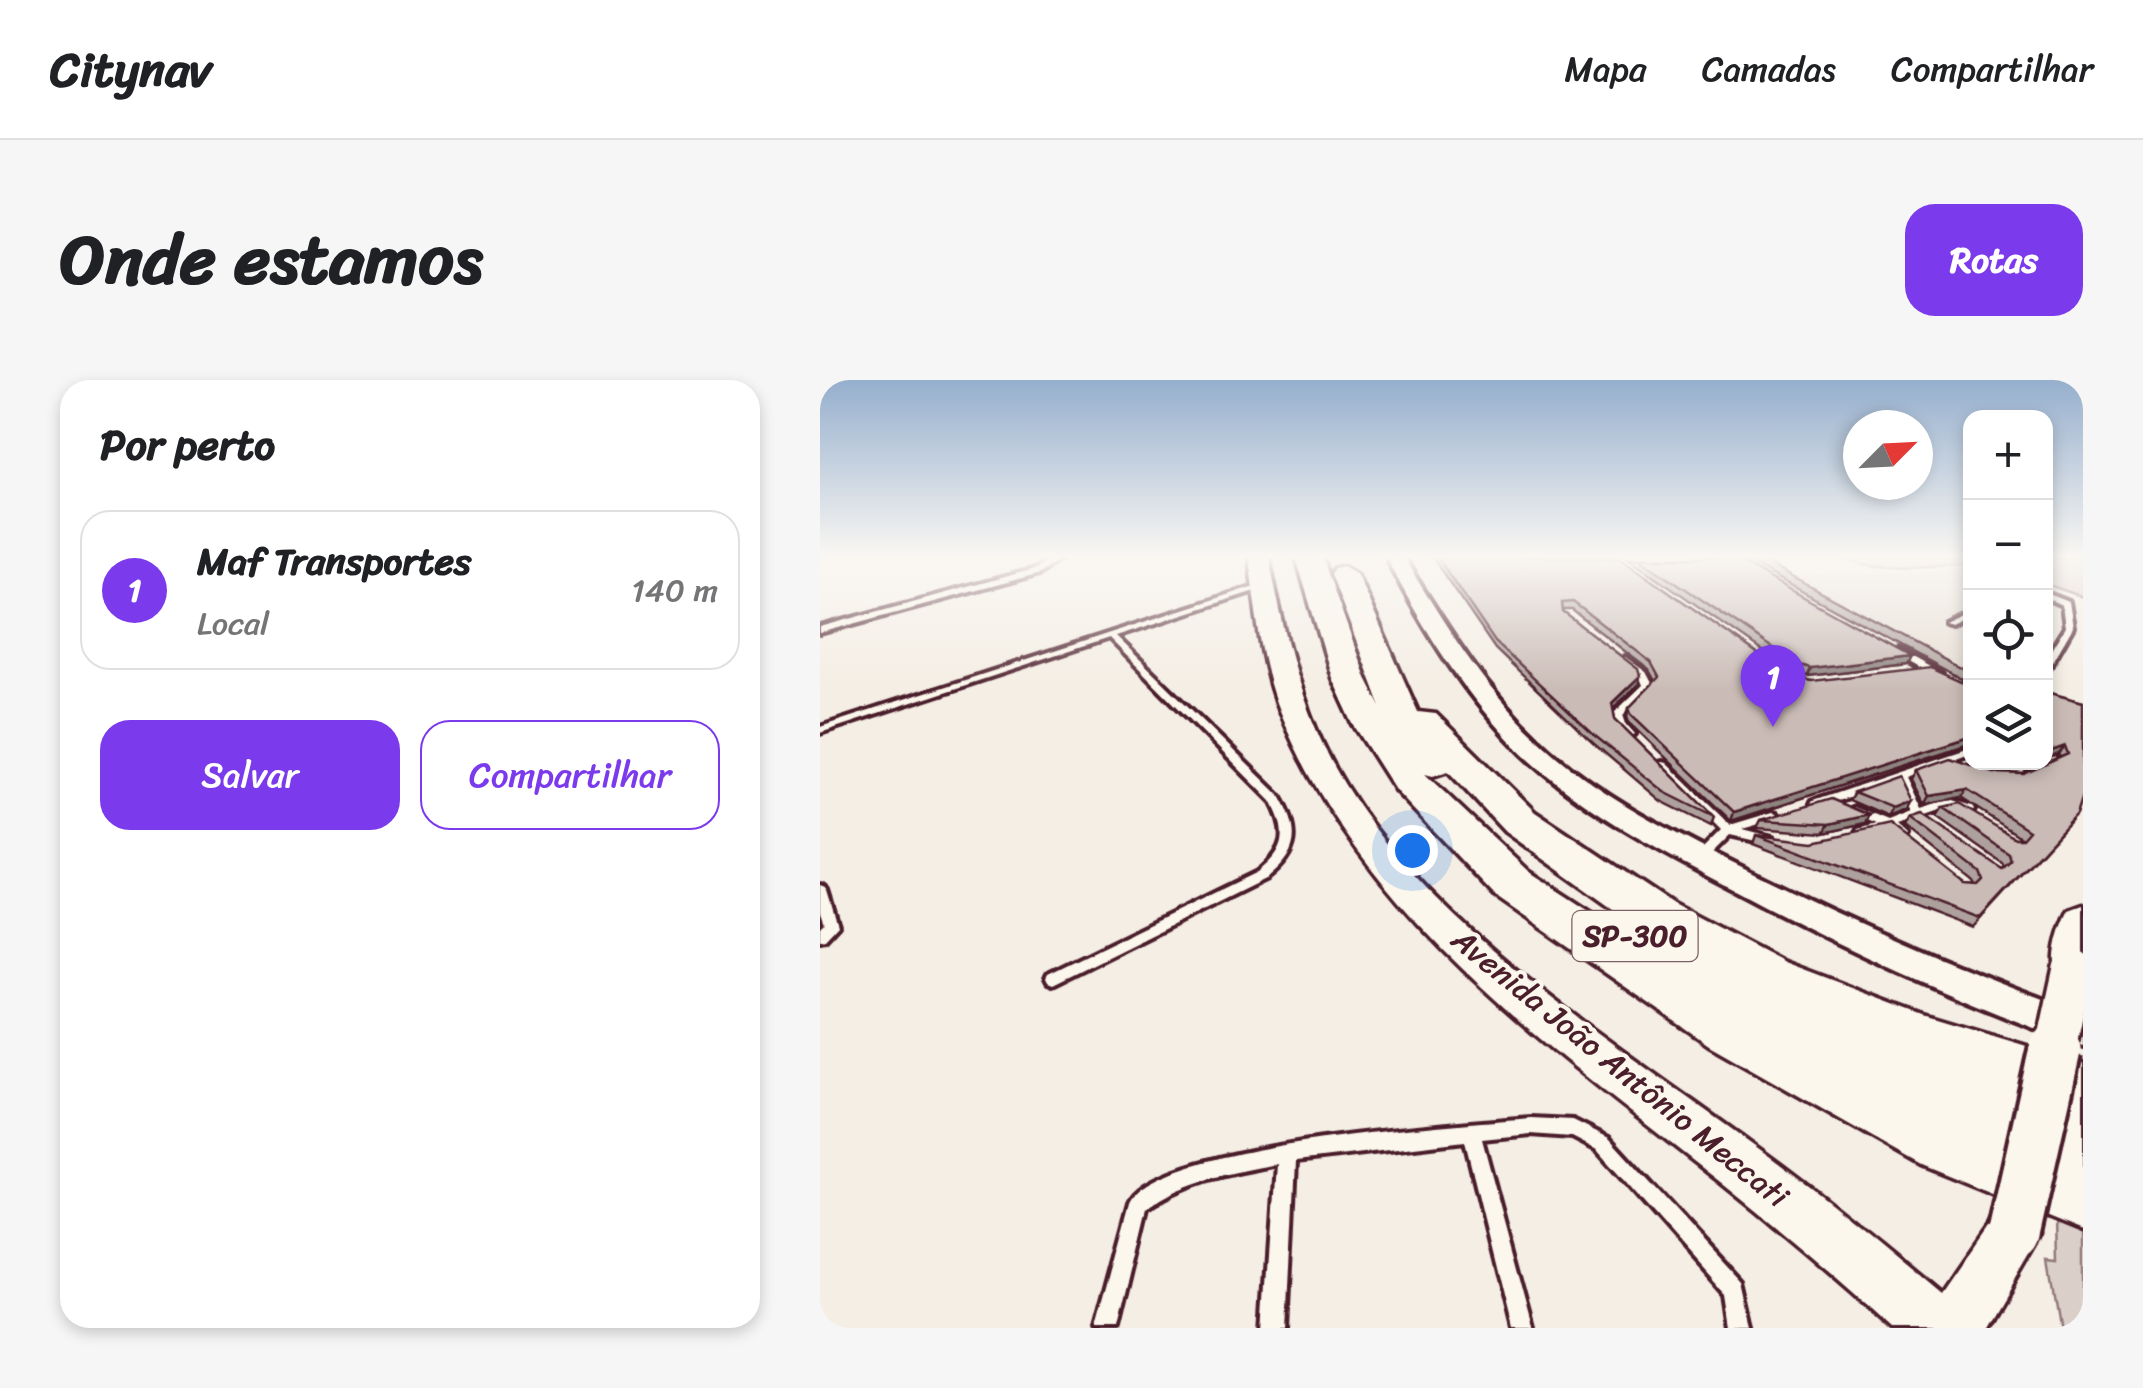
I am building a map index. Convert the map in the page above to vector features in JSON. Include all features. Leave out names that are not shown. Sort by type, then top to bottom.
[{"type":"highway","name":"SP-300","points":[[1338,601],[1349,678],[1371,724],[1409,781],[1512,884],[1610,954],[1729,1028],[1944,1143],[2083,1198]]},
{"type":"highway","name":"SP-300","points":[[1352,601],[1388,676],[1404,721],[1440,773],[1484,821],[1544,871],[1629,932],[1774,1015],[1947,1095],[2083,1144]]},
{"type":"highway","points":[[1388,676],[1430,730],[1520,822],[1656,917],[1765,977],[1920,1039],[2083,1091]]},
{"type":"main road","name":"Avenida João Antônio Meccati","points":[[1267,601],[1293,713],[1328,782],[1370,847],[1454,937],[1599,1058],[1805,1216],[1936,1328]]},
{"type":"main road","points":[[1952,1328],[2014,1234],[2083,920]]},
{"type":"street","points":[[1418,601],[1472,682],[1532,748],[1574,784],[1629,822],[1840,931],[2083,1030]]},
{"type":"lane","points":[[820,630],[926,601]]},
{"type":"lane","points":[[820,730],[1112,637],[1193,601]]},
{"type":"lane","points":[[2053,654],[2070,626],[2066,604],[2060,601]]},
{"type":"lane","points":[[1948,622],[1963,615]]},
{"type":"lane","points":[[1053,978],[1262,874],[1282,860],[1290,840],[1284,812],[1276,799],[1112,637]]},
{"type":"lane","points":[[1892,649],[1940,676]]},
{"type":"lane","points":[[1612,651],[1643,674],[1648,685],[1618,714],[1621,725],[1634,738]]},
{"type":"lane","points":[[1906,670],[1926,668]]},
{"type":"lane","points":[[1648,751],[1728,830],[1787,845]]},
{"type":"lane","points":[[1700,858],[1728,830],[1963,754]]},
{"type":"lane","points":[[1946,760],[1960,766]]},
{"type":"lane","points":[[2023,778],[2054,760]]},
{"type":"lane","points":[[1900,776],[1918,814],[1934,825]]},
{"type":"lane","points":[[1828,800],[1888,825],[1914,846]]},
{"type":"lane","points":[[1855,835],[1949,804],[1963,807],[1984,820]]},
{"type":"lane","points":[[820,890],[831,925],[820,935]]},
{"type":"lane","points":[[1107,1328],[1139,1202],[1152,1188],[1200,1172],[1287,1155],[1531,1126],[1573,1129],[1603,1144],[1736,1291],[1742,1328]]},
{"type":"lane","points":[[1471,1132],[1522,1328]]},
{"type":"lane","points":[[1277,1328],[1287,1155]]},
{"type":"shaded area","points":[[1838,601],[1963,601],[1963,669]]},
{"type":"shaded area","points":[[2057,1219],[2083,1230],[2083,1328],[2060,1328],[2048,1257],[2058,1258]]},
{"type":"building","points":[[1467,601],[1683,601],[1787,675],[1811,681],[1930,667],[1963,682],[1963,739],[1734,812],[1631,714],[1629,708],[1659,677],[1651,662],[1573,602],[1562,603],[1563,612],[1638,669],[1640,676],[1612,703],[1615,719],[1714,817],[1664,792],[1594,735],[1495,642]]},
{"type":"building","points":[[1704,601],[1812,601],[1910,656],[1810,668],[1796,664]]},
{"type":"building","points":[[2053,694],[2083,702],[2083,793],[2076,814],[1980,918],[1756,835],[1814,842],[1890,825],[1965,884],[1978,885],[1983,880],[1980,872],[1910,818],[1922,814],[2002,869],[2011,861],[2009,854],[1943,808],[1959,804],[2015,838],[2022,838],[2029,830],[1967,790],[1929,796],[1916,770],[1950,758],[1963,762],[1963,770],[2024,774],[2053,770],[2053,761],[2068,754],[2065,746],[2053,750]]},
{"type":"building","points":[[1899,776],[1911,801],[1893,808],[1854,792]]},
{"type":"building","points":[[1831,799],[1869,815],[1829,824],[1761,820]]},
{"type":"place","name":"Maf Transportes","points":[[1773,727]]}]
